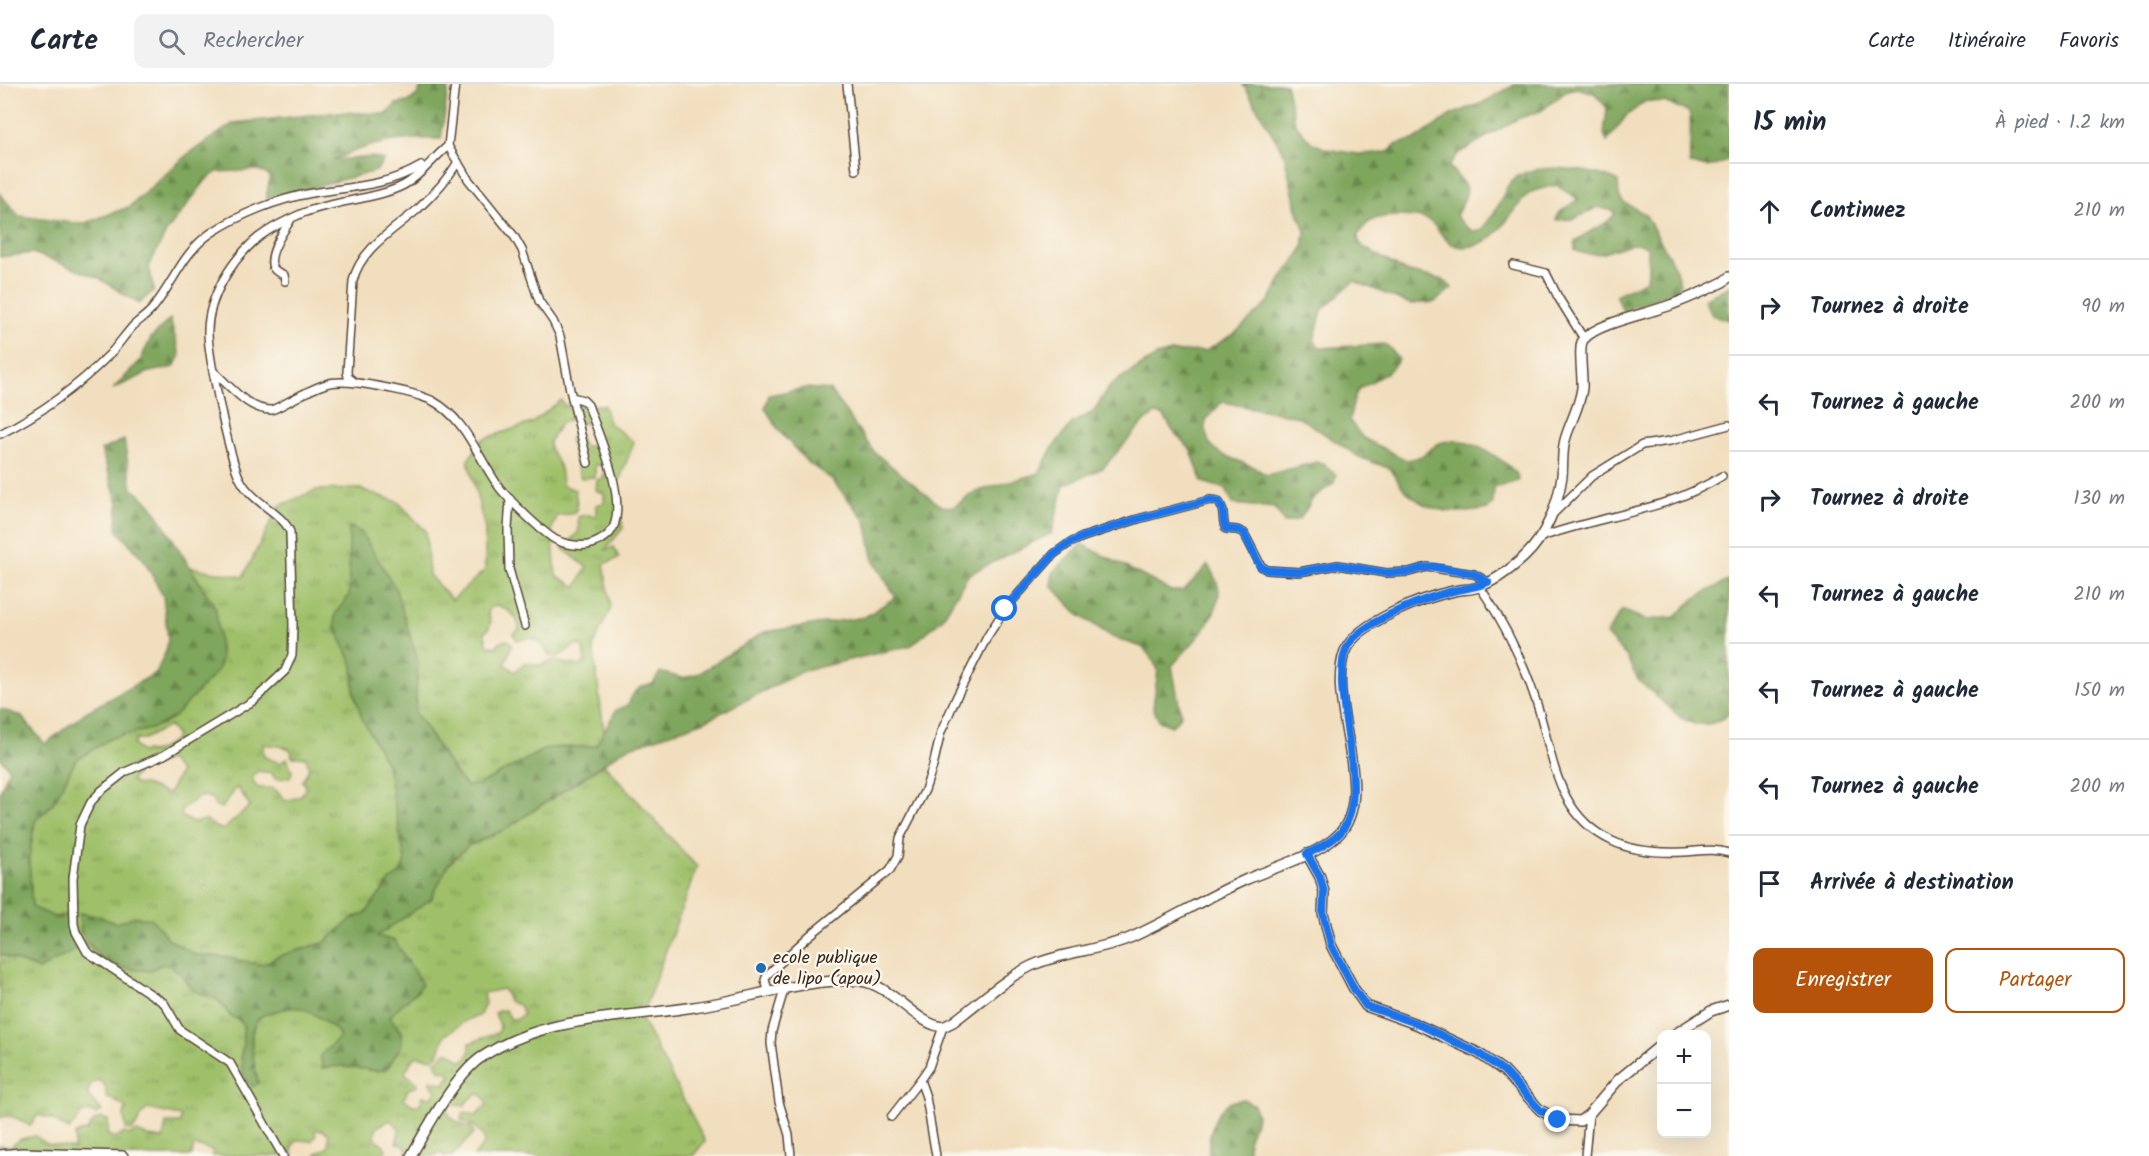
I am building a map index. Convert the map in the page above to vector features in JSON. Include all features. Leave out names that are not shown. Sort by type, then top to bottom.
[{"type":"street","points":[[455,84],[448,146],[468,178],[514,236],[522,250],[539,301],[554,321],[560,336],[588,463]]},
{"type":"street","points":[[847,84],[855,170]]},
{"type":"street","points":[[283,1156],[230,1063],[180,1030],[164,1003],[87,951],[74,924],[73,878],[76,846],[80,825],[91,802],[101,791],[125,772],[164,755],[253,701],[285,670],[292,655],[290,532],[282,520],[246,489],[237,473],[213,371],[208,333],[211,308],[223,282],[240,256],[261,236],[291,219],[327,205],[396,188],[410,181],[448,146]]},
{"type":"street","points":[[0,434],[29,419],[97,366],[131,328],[153,308],[189,253],[208,235],[222,226],[277,202],[311,194],[372,185],[407,175],[432,161]]},
{"type":"street","points":[[358,384],[350,379],[347,372],[353,281],[357,267],[381,238],[417,210],[444,183],[458,162]]},
{"type":"street","points":[[285,281],[284,275],[276,271],[272,264],[278,238],[291,219]]},
{"type":"street","points":[[1513,265],[1546,273],[1584,339]]},
{"type":"street","points":[[411,1156],[437,1112],[476,1062],[504,1044],[553,1026],[579,1020],[693,1008],[841,981],[868,983],[932,1024],[943,1027],[1028,968],[1053,958],[1129,939],[1229,887],[1322,847],[1340,833],[1348,819],[1353,801],[1353,781],[1341,686],[1343,657],[1350,641],[1375,623],[1425,599],[1484,585],[1526,555],[1539,538],[1549,518],[1561,479],[1564,443],[1575,418],[1581,393],[1583,373],[1581,348],[1584,339],[1601,328],[1671,305],[1723,282],[1729,277]]},
{"type":"street","points":[[213,371],[255,407],[264,410],[280,406],[326,383],[341,382],[416,394],[434,402],[451,415],[468,436],[499,487],[510,499],[556,540],[586,546],[605,538],[612,531],[617,504],[608,460],[588,405],[583,400],[572,397]]},
{"type":"street","points":[[1549,518],[1592,476],[1636,448],[1729,425]]},
{"type":"street","points":[[1539,538],[1600,519],[1628,514],[1669,502],[1690,494],[1722,476]]},
{"type":"street","points":[[510,499],[509,569],[525,626]]},
{"type":"street","points":[[769,993],[765,980],[767,975],[809,936],[890,870],[894,864],[898,856],[900,838],[924,790],[933,766],[941,732],[987,637],[1005,609],[1037,573],[1054,554],[1083,537],[1138,519],[1210,500],[1218,501],[1222,506],[1226,529],[1244,533],[1260,566],[1267,570],[1299,572],[1338,565],[1386,573],[1409,572],[1434,567],[1474,574],[1484,585],[1517,651],[1537,702],[1555,775],[1568,802],[1581,818],[1594,831],[1612,842],[1631,847],[1670,852],[1705,849],[1729,853]]},
{"type":"street","points":[[1307,854],[1320,877],[1324,892],[1323,913],[1331,945],[1354,989],[1366,1006],[1416,1023],[1478,1053],[1504,1071],[1540,1110],[1558,1120],[1580,1121],[1589,1114],[1619,1079],[1657,1048]]},
{"type":"street","points":[[784,990],[773,1025],[771,1043],[779,1102],[789,1135],[791,1156]]},
{"type":"street","points":[[1682,1030],[1711,1011],[1729,1005]]},
{"type":"street","points":[[891,1117],[920,1080],[932,1060],[943,1027]]},
{"type":"street","points":[[920,1080],[926,1097],[936,1156]]},
{"type":"street","points":[[1585,1156],[1589,1114]]},
{"type":"street","points":[[0,1155],[22,1152],[123,1156]]},
{"type":"green space","points":[[423,84],[449,84],[441,139],[386,142],[333,160],[372,157],[384,160],[376,171],[266,199],[270,176],[258,170],[217,172],[206,180],[167,231],[149,266],[154,290],[139,304],[99,278],[33,253],[0,257],[0,194],[19,216],[82,224],[129,207],[188,154],[234,123],[338,112],[387,114],[396,104],[408,102],[418,94]]},
{"type":"green space","points":[[1243,84],[1286,84],[1295,123],[1311,142],[1326,149],[1358,154],[1390,151],[1395,145],[1416,139],[1451,115],[1482,103],[1516,84],[1729,84],[1729,159],[1710,166],[1690,164],[1689,112],[1664,102],[1646,101],[1626,116],[1607,142],[1604,134],[1607,108],[1594,93],[1577,88],[1568,90],[1541,111],[1517,119],[1459,153],[1449,166],[1466,190],[1456,216],[1469,229],[1480,231],[1495,212],[1509,185],[1519,176],[1531,171],[1562,168],[1593,173],[1618,181],[1619,196],[1623,202],[1645,214],[1675,267],[1680,283],[1678,290],[1623,311],[1615,295],[1645,281],[1648,274],[1648,248],[1641,244],[1633,244],[1596,254],[1586,254],[1575,250],[1575,242],[1602,225],[1615,212],[1598,207],[1574,219],[1556,220],[1559,213],[1578,199],[1556,185],[1530,193],[1495,234],[1477,245],[1464,247],[1453,244],[1425,219],[1402,216],[1386,217],[1375,219],[1363,228],[1358,235],[1359,242],[1365,248],[1405,271],[1444,280],[1452,288],[1435,302],[1410,304],[1354,281],[1322,310],[1314,341],[1320,348],[1383,344],[1390,348],[1399,360],[1388,372],[1359,389],[1349,420],[1363,438],[1406,460],[1420,456],[1440,443],[1450,441],[1471,444],[1492,454],[1517,474],[1518,481],[1494,488],[1493,503],[1488,509],[1458,512],[1431,507],[1419,502],[1409,494],[1391,469],[1359,457],[1299,417],[1222,402],[1206,420],[1205,428],[1209,443],[1221,454],[1267,475],[1316,462],[1324,464],[1336,475],[1334,483],[1313,498],[1300,519],[1284,523],[1275,508],[1233,504],[1226,489],[1202,482],[1191,450],[1173,431],[1164,416],[1155,414],[1142,424],[1103,468],[1064,485],[1052,533],[969,574],[942,619],[912,645],[803,671],[705,721],[627,748],[504,830],[468,846],[448,865],[431,899],[377,936],[395,941],[422,984],[390,1017],[401,1032],[402,1044],[389,1066],[384,1070],[342,1066],[322,1068],[321,1055],[340,1037],[339,1034],[306,1009],[294,1007],[269,1013],[257,1020],[252,1033],[252,1050],[258,1083],[253,1087],[243,1074],[243,1024],[231,1017],[218,1000],[192,990],[180,973],[169,965],[162,964],[150,971],[116,966],[99,956],[87,944],[81,931],[79,913],[97,916],[116,923],[134,917],[152,919],[168,939],[196,955],[226,957],[262,965],[279,956],[324,943],[354,917],[365,914],[390,881],[401,873],[405,860],[387,765],[362,718],[354,692],[353,665],[335,627],[335,615],[349,595],[349,527],[361,532],[395,587],[418,661],[415,712],[466,786],[478,785],[547,748],[596,746],[616,710],[628,705],[634,693],[640,688],[653,684],[660,672],[683,678],[696,675],[764,632],[865,617],[896,597],[874,562],[866,521],[831,479],[807,462],[779,431],[765,408],[769,395],[806,388],[830,390],[874,452],[941,506],[953,507],[975,492],[1039,473],[1051,450],[1072,423],[1093,412],[1113,383],[1156,356],[1172,352],[1206,351],[1235,333],[1267,304],[1303,248],[1305,231],[1296,206],[1284,154]]},
{"type":"green space","points":[[1729,286],[1729,320],[1712,315],[1704,299]]},
{"type":"green space","points":[[170,319],[180,355],[174,367],[149,372],[113,389],[140,361],[151,338]]},
{"type":"green space","points":[[561,400],[564,405],[604,405],[609,423],[634,442],[616,489],[623,528],[605,550],[614,547],[619,558],[604,564],[611,608],[593,646],[604,731],[596,746],[547,748],[478,786],[466,786],[415,712],[418,661],[349,595],[335,615],[335,627],[353,665],[354,692],[362,718],[387,765],[405,860],[401,873],[390,881],[365,914],[354,917],[324,943],[279,956],[262,965],[226,957],[196,955],[168,939],[152,919],[134,917],[116,923],[97,916],[81,931],[101,955],[118,963],[149,971],[162,964],[169,965],[180,973],[192,990],[218,1000],[231,1017],[243,1024],[244,1037],[240,1057],[258,1083],[252,1050],[254,1026],[257,1020],[269,1013],[294,1007],[311,1012],[339,1034],[340,1037],[321,1055],[322,1068],[342,1066],[384,1070],[401,1032],[390,1017],[398,1006],[419,990],[377,936],[431,899],[448,865],[468,846],[504,830],[604,764],[697,867],[641,1018],[705,1141],[693,1156],[474,1156],[485,1143],[484,1139],[476,1128],[461,1120],[463,1113],[476,1116],[487,1104],[482,1095],[477,1094],[464,1106],[450,1104],[447,1110],[453,1119],[471,1127],[474,1133],[452,1156],[444,1156],[440,1152],[434,1156],[405,1156],[407,1151],[404,1145],[396,1143],[400,1129],[390,1120],[377,1127],[375,1133],[376,1140],[383,1144],[386,1150],[379,1156],[319,1156],[316,1154],[328,1147],[329,1134],[322,1130],[314,1131],[316,1136],[311,1141],[298,1140],[293,1145],[294,1156],[212,1156],[211,1150],[196,1146],[193,1148],[192,1156],[0,1156],[0,1145],[10,1147],[21,1139],[35,1136],[47,1144],[74,1149],[75,1135],[87,1131],[95,1120],[102,1118],[108,1120],[108,1135],[115,1137],[124,1133],[131,1135],[137,1132],[163,1139],[166,1123],[180,1123],[181,1116],[147,1109],[132,1131],[126,1129],[124,1115],[126,1108],[107,1098],[105,1085],[99,1080],[92,1083],[88,1095],[102,1111],[95,1114],[89,1111],[82,1114],[69,1130],[52,1119],[38,1115],[30,1126],[12,1117],[0,1118],[0,954],[39,970],[78,948],[67,915],[54,917],[32,907],[29,859],[35,821],[53,803],[76,760],[111,738],[163,724],[174,717],[217,671],[216,609],[190,567],[243,577],[279,506],[316,490],[360,489],[398,502],[426,531],[429,575],[452,600],[485,570],[485,529],[468,460],[483,439],[532,423]],"holes":[[[572,418],[575,424],[591,423],[598,442],[597,446],[583,446],[578,430],[569,439],[581,478],[595,477],[595,465],[604,465],[604,478],[597,480],[596,491],[604,493],[604,503],[596,505],[596,516],[578,517],[579,531],[563,549],[587,567],[576,587],[556,575],[552,529],[557,516],[576,511],[577,504],[575,490],[562,485],[560,467],[550,449],[549,442],[560,424]],[[497,605],[509,611],[519,625],[519,630],[513,634],[517,640],[534,639],[551,657],[558,657],[576,645],[583,647],[585,662],[580,666],[553,661],[539,665],[525,662],[515,672],[505,664],[512,644],[507,640],[495,647],[488,645],[484,633],[491,621],[488,614],[490,608]],[[169,726],[176,735],[175,739],[161,749],[143,753],[133,745],[137,739],[144,739]],[[263,744],[285,747],[291,750],[292,757],[306,757],[309,769],[302,781],[306,786],[298,797],[285,801],[274,789],[258,788],[253,782],[253,775],[258,771],[272,773],[275,779],[289,778],[292,772],[287,758],[280,763],[264,757]],[[169,760],[180,772],[168,794],[142,784],[136,785],[131,780],[140,770]],[[237,787],[250,806],[224,829],[217,828],[206,820],[193,823],[181,816],[182,809],[199,797],[206,796],[212,799],[215,806],[222,808]],[[503,989],[510,1002],[519,1005],[523,1014],[518,1019],[511,1019],[505,1010],[495,1013],[500,1026],[499,1032],[470,1043],[469,1054],[464,1060],[461,1061],[450,1052],[446,1052],[436,1062],[441,1070],[450,1073],[451,1076],[444,1084],[431,1080],[430,1083],[436,1091],[432,1097],[422,1096],[420,1105],[413,1105],[404,1099],[408,1089],[417,1086],[418,1083],[405,1072],[412,1060],[418,1056],[432,1059],[438,1055],[445,1035],[465,1021],[479,1016],[485,1004],[483,993]]]},
{"type":"green space","points":[[124,440],[132,488],[151,504],[216,609],[221,659],[217,671],[174,717],[151,729],[111,738],[76,760],[53,803],[35,821],[29,859],[32,907],[54,917],[67,915],[79,948],[39,970],[0,954],[0,792],[9,769],[0,757],[0,709],[21,716],[45,744],[86,712],[156,673],[166,651],[168,638],[163,596],[144,560],[117,530],[118,503],[101,450]]},
{"type":"green space","points":[[1082,544],[1171,591],[1183,591],[1208,565],[1215,578],[1219,591],[1214,612],[1202,632],[1172,666],[1181,715],[1172,726],[1159,721],[1153,708],[1158,670],[1151,657],[1142,647],[1114,638],[1079,615],[1051,585],[1053,572]]},
{"type":"green space","points":[[1729,580],[1729,713],[1722,720],[1709,724],[1694,724],[1681,718],[1638,680],[1626,656],[1606,635],[1622,610],[1646,620],[1675,617],[1695,598]]},
{"type":"green space","points":[[1243,1099],[1254,1105],[1257,1116],[1248,1141],[1248,1156],[1209,1156],[1210,1135],[1219,1113],[1229,1103]]},
{"type":"place","name":"ecole publique de lipo (apou)","points":[[761,968]]},
{"type":"route","points":[[1005,609],[1054,554],[1068,544],[1138,519],[1210,500],[1218,501],[1222,506],[1226,529],[1244,533],[1260,566],[1267,570],[1299,572],[1338,565],[1386,573],[1409,572],[1434,567],[1474,574],[1488,582],[1480,587],[1425,599],[1375,623],[1350,641],[1343,657],[1341,686],[1351,759],[1353,801],[1348,819],[1340,833],[1322,847],[1307,854],[1320,877],[1324,892],[1323,913],[1331,945],[1354,989],[1366,1006],[1416,1023],[1478,1053],[1504,1071],[1540,1110],[1558,1120]]}]
